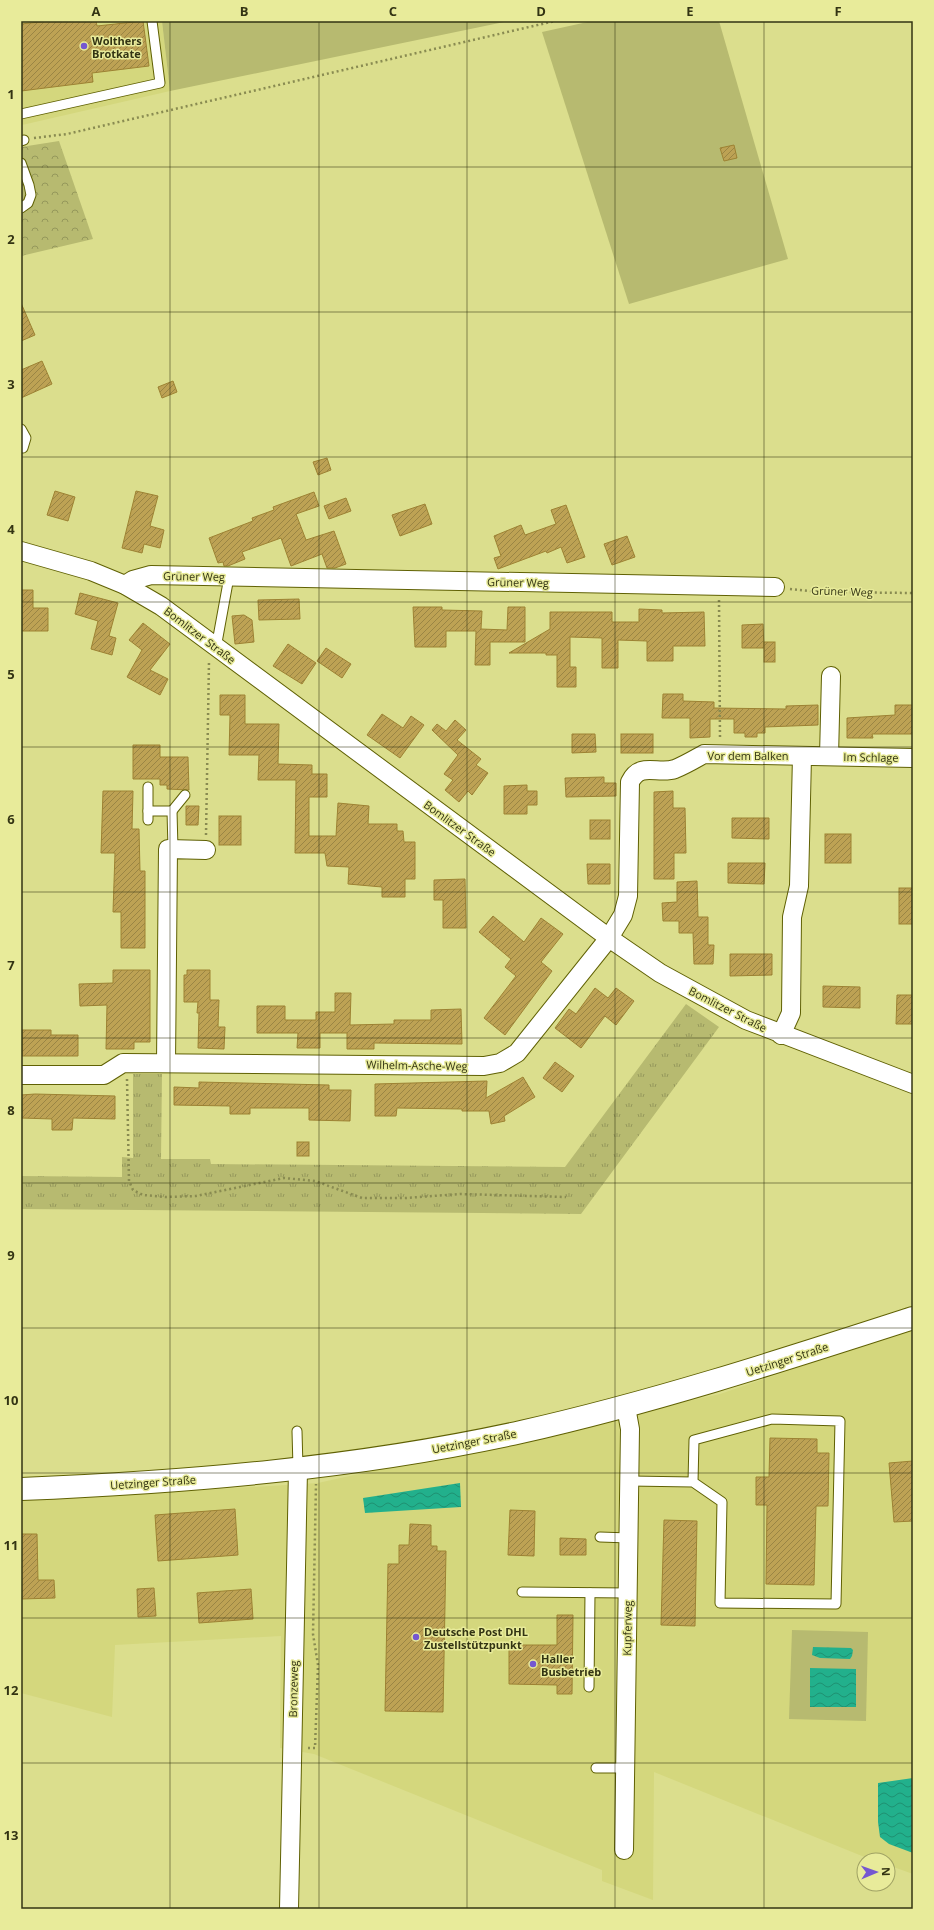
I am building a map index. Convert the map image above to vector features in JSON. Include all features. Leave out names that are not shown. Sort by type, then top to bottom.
[{"type":"street","name":"Bomlitzer Straße","points":[[21,551],[91,571],[125,585],[161,606],[609,938],[660,973],[746,1020],[781,1035],[913,1084]]},
{"type":"street","name":"Grüner Weg","points":[[125,585],[133,580],[151,575],[775,587]]},
{"type":"street","name":"Im Schlage","points":[[829,756],[831,676]]},
{"type":"street","name":"Vor dem Balken","points":[[609,938],[623,915],[628,896],[630,782],[634,774],[641,770],[674,769],[704,754],[802,756],[799,886],[792,917],[791,1013],[781,1035]]},
{"type":"street","name":"Im Schlage","points":[[802,756],[913,758]]},
{"type":"street","points":[[166,1063],[168,849],[206,850]]},
{"type":"street","name":"Wilhelm-Asche-Weg","points":[[21,1075],[104,1075],[123,1062],[476,1066],[500,1063],[516,1053],[609,938]]},
{"type":"street","name":"Uetzinger Straße","points":[[21,1489],[112,1485],[307,1468],[408,1454],[520,1432],[626,1407],[716,1381],[913,1318]]},
{"type":"street","name":"Kupferweg","points":[[624,1850],[630,1481],[630,1429],[626,1407]]},
{"type":"street","name":"Bronzeweg","points":[[289,1909],[291,1748],[307,1468]]},
{"type":"lane","points":[[21,114],[160,83],[152,21]]},
{"type":"lane","points":[[21,163],[31,195],[28,203],[21,208]]},
{"type":"lane","points":[[21,429],[26,438],[23,448]]},
{"type":"lane","points":[[216,648],[229,577]]},
{"type":"lane","points":[[148,787],[148,815],[172,811]]},
{"type":"lane","points":[[172,849],[172,811],[185,795]]},
{"type":"lane","points":[[630,1481],[693,1482],[722,1502],[720,1603],[836,1604],[840,1421],[772,1419],[694,1440],[693,1482]]},
{"type":"lane","points":[[297,1431],[307,1468]]},
{"type":"lane","points":[[600,1537],[629,1538]]},
{"type":"lane","points":[[522,1592],[628,1593]]},
{"type":"lane","points":[[589,1687],[590,1593]]},
{"type":"lane","points":[[596,1768],[625,1768]]},
{"type":"path","points":[[22,140],[66,134],[555,21]]},
{"type":"path","points":[[719,586],[720,754]]},
{"type":"path","name":"Grüner Weg","points":[[775,587],[819,592],[913,593]]},
{"type":"path","points":[[206,850],[207,663],[216,648]]},
{"type":"path","points":[[127,1062],[129,1181],[133,1190],[143,1195],[166,1197],[196,1196],[284,1178],[315,1181],[362,1198],[406,1198],[460,1194],[566,1196]]},
{"type":"path","points":[[291,1748],[315,1748],[318,1665],[313,1634],[307,1468]]},
{"type":"shaded area","points":[[21,21],[162,21],[170,91],[22,125],[25,145],[21,147]]},
{"type":"shaded area","points":[[913,1328],[913,1874],[896,1868],[896,1852],[856,1852],[856,1854],[654,1772],[653,1900],[602,1881],[602,1870],[314,1754],[280,1748],[281,1636],[115,1645],[112,1717],[21,1693],[21,1501],[318,1483],[720,1394]]},
{"type":"green space","points":[[162,21],[509,21],[170,91]]},
{"type":"green space","points":[[592,21],[719,21],[788,259],[629,304],[542,32]]},
{"type":"green space","points":[[59,141],[93,239],[21,256],[21,147]]},
{"type":"green space","points":[[686,1004],[719,1027],[581,1214],[21,1209],[21,1176],[122,1177],[122,1157],[133,1158],[133,1074],[162,1074],[161,1159],[210,1159],[211,1164],[565,1167]]},
{"type":"green space","points":[[792,1630],[868,1632],[866,1721],[789,1719]]},
{"type":"water","points":[[460,1483],[461,1507],[365,1513],[363,1498]]},
{"type":"water","points":[[813,1647],[851,1648],[853,1650],[850,1659],[820,1658],[812,1655]]},
{"type":"water","points":[[810,1668],[856,1669],[856,1707],[810,1707]]},
{"type":"water","points":[[913,1778],[913,1853],[889,1844],[880,1837],[878,1822],[878,1783]]},
{"type":"building","name":"Wolthers Brotkate","points":[[49,21],[96,21],[97,26],[143,21],[149,66],[92,73],[93,82],[21,91],[21,24]]},
{"type":"building","points":[[734,145],[737,158],[724,161],[720,148]]},
{"type":"building","points":[[21,303],[35,335],[21,341]]},
{"type":"building","points":[[42,361],[52,384],[21,398],[21,370]]},
{"type":"building","points":[[173,381],[177,392],[162,398],[158,387]]},
{"type":"building","points":[[327,458],[331,470],[318,475],[313,462]]},
{"type":"building","points":[[55,491],[75,497],[68,521],[47,515]]},
{"type":"building","points":[[136,491],[158,496],[150,526],[164,530],[160,548],[144,544],[142,553],[122,548]]},
{"type":"building","points":[[314,492],[319,506],[296,514],[306,540],[334,531],[346,564],[335,568],[327,568],[322,554],[291,566],[281,538],[242,552],[245,559],[228,566],[224,566],[223,562],[218,563],[209,538],[253,521],[252,518],[274,510],[273,507]]},
{"type":"building","points":[[346,498],[351,511],[329,519],[324,506]]},
{"type":"building","points":[[425,504],[432,524],[400,536],[392,515]]},
{"type":"building","points":[[566,505],[585,557],[567,563],[561,547],[498,569],[494,558],[501,556],[494,536],[521,525],[525,535],[556,524],[551,510]]},
{"type":"building","points":[[627,536],[635,557],[612,565],[604,544]]},
{"type":"building","points":[[21,590],[33,590],[33,608],[48,608],[48,631],[21,631]]},
{"type":"building","points":[[80,593],[118,603],[109,636],[116,638],[112,655],[91,649],[98,621],[75,614]]},
{"type":"building","points":[[299,599],[300,619],[259,620],[258,600]]},
{"type":"building","points":[[413,607],[442,607],[442,610],[482,611],[481,629],[507,630],[508,607],[525,607],[525,642],[490,642],[490,665],[475,665],[476,631],[446,631],[446,647],[415,647]]},
{"type":"building","points":[[639,609],[662,610],[662,613],[704,612],[705,646],[673,646],[673,661],[647,661],[647,641],[618,640],[618,668],[602,668],[602,638],[570,637],[570,667],[576,667],[576,687],[557,687],[557,655],[546,655],[546,653],[509,653],[550,629],[550,612],[612,612],[612,622],[639,622]]},
{"type":"building","points":[[244,615],[252,620],[254,642],[235,644],[232,616]]},
{"type":"building","points":[[143,623],[170,644],[150,670],[168,679],[160,695],[127,677],[142,650],[129,640]]},
{"type":"building","points":[[763,624],[764,648],[742,648],[742,625]]},
{"type":"building","points":[[764,642],[775,642],[775,662],[764,662]]},
{"type":"building","points":[[288,644],[316,663],[302,684],[273,666]]},
{"type":"building","points":[[326,648],[351,664],[342,678],[317,661]]},
{"type":"building","points":[[663,694],[683,694],[683,701],[714,702],[714,708],[786,709],[786,706],[818,705],[818,725],[765,727],[765,733],[757,733],[757,737],[745,737],[745,733],[734,733],[734,719],[710,719],[710,737],[690,738],[690,718],[662,718]]},
{"type":"building","points":[[220,695],[245,695],[245,724],[279,724],[278,764],[312,765],[312,774],[327,774],[327,797],[309,797],[309,836],[336,836],[338,803],[369,806],[368,824],[397,824],[397,831],[403,831],[404,842],[415,842],[415,879],[405,879],[405,897],[382,897],[382,887],[348,884],[349,867],[327,866],[325,853],[295,853],[296,780],[258,780],[259,755],[229,755],[230,715],[220,715]]},
{"type":"building","points":[[895,705],[913,705],[913,734],[872,734],[873,738],[847,738],[847,718],[895,715]]},
{"type":"building","points":[[382,714],[403,728],[411,716],[424,725],[400,758],[367,735]]},
{"type":"building","points":[[455,720],[466,730],[457,740],[481,759],[476,765],[488,773],[472,795],[468,791],[459,802],[445,790],[453,780],[444,774],[458,755],[432,730],[437,724],[446,731]]},
{"type":"building","points":[[572,734],[595,734],[596,752],[572,753]]},
{"type":"building","points":[[621,734],[653,734],[653,753],[621,753]]},
{"type":"building","points":[[133,745],[160,745],[160,757],[188,757],[189,790],[167,789],[167,785],[160,785],[160,779],[133,779]]},
{"type":"building","points":[[604,777],[604,783],[616,783],[616,796],[566,797],[565,778]]},
{"type":"building","points":[[527,785],[527,791],[537,791],[537,805],[527,805],[527,814],[504,814],[504,786]]},
{"type":"building","points":[[103,791],[133,791],[132,829],[139,829],[140,871],[145,871],[145,948],[121,948],[121,912],[113,912],[115,853],[101,853]]},
{"type":"building","points":[[673,791],[673,808],[685,808],[686,853],[674,853],[674,879],[654,879],[654,792]]},
{"type":"building","points":[[186,806],[199,806],[198,825],[186,825]]},
{"type":"building","points":[[219,816],[241,816],[241,845],[219,845]]},
{"type":"building","points":[[732,818],[769,818],[769,839],[732,838]]},
{"type":"building","points":[[590,820],[610,820],[610,839],[590,839]]},
{"type":"building","points":[[825,834],[851,834],[851,863],[825,863]]},
{"type":"building","points":[[728,863],[765,863],[764,884],[728,883]]},
{"type":"building","points":[[587,864],[610,864],[610,884],[588,884]]},
{"type":"building","points":[[465,879],[466,928],[443,928],[443,900],[434,900],[434,880]]},
{"type":"building","points":[[697,881],[698,917],[708,917],[708,945],[714,945],[713,964],[694,964],[693,933],[679,933],[679,921],[663,921],[662,903],[677,902],[677,882]]},
{"type":"building","points":[[899,888],[913,888],[913,924],[899,924]]},
{"type":"building","points":[[493,916],[524,942],[541,918],[563,934],[541,962],[552,971],[505,1035],[484,1018],[516,976],[505,967],[511,959],[479,932]]},
{"type":"building","points":[[730,954],[772,954],[772,975],[730,976]]},
{"type":"building","points":[[113,970],[150,970],[150,1042],[134,1042],[134,1049],[106,1049],[107,1005],[80,1006],[79,984],[113,983]]},
{"type":"building","points":[[187,970],[210,970],[210,1000],[219,1000],[218,1027],[225,1027],[224,1049],[198,1048],[198,1002],[184,1002],[184,975],[187,975]]},
{"type":"building","points":[[823,986],[860,987],[860,1008],[823,1007]]},
{"type":"building","points":[[595,988],[608,998],[616,988],[634,1001],[616,1025],[605,1016],[581,1048],[555,1028],[569,1009],[576,1014]]},
{"type":"building","points":[[335,993],[351,993],[350,1025],[394,1024],[394,1020],[431,1020],[431,1010],[461,1009],[462,1044],[374,1043],[374,1049],[347,1049],[347,1033],[320,1033],[320,1048],[297,1048],[298,1033],[257,1033],[257,1006],[285,1006],[285,1020],[316,1020],[316,1012],[335,1012]]},
{"type":"building","points":[[897,995],[913,995],[913,1024],[896,1024]]},
{"type":"building","points":[[22,1030],[51,1030],[51,1035],[78,1035],[78,1056],[22,1056]]},
{"type":"building","points":[[555,1062],[574,1076],[562,1092],[543,1078]]},
{"type":"building","points":[[523,1077],[535,1097],[504,1116],[505,1121],[491,1124],[489,1111],[462,1111],[462,1109],[397,1108],[396,1116],[375,1116],[375,1084],[487,1081],[486,1098]]},
{"type":"building","points":[[199,1082],[329,1085],[329,1090],[351,1090],[350,1121],[309,1120],[309,1108],[250,1108],[250,1114],[230,1114],[230,1106],[174,1105],[174,1087],[199,1088]]},
{"type":"building","points":[[21,1095],[115,1096],[115,1119],[73,1118],[72,1130],[52,1130],[52,1119],[21,1118]]},
{"type":"building","points":[[297,1142],[309,1142],[309,1156],[297,1156]]},
{"type":"building","points":[[770,1438],[817,1439],[817,1453],[829,1453],[828,1506],[816,1506],[814,1585],[766,1584],[767,1505],[756,1505],[756,1477],[769,1477]]},
{"type":"building","points":[[913,1461],[913,1521],[894,1522],[889,1463]]},
{"type":"building","points":[[235,1509],[238,1555],[158,1561],[155,1515]]},
{"type":"building","points":[[510,1510],[535,1511],[534,1556],[508,1555]]},
{"type":"building","points":[[664,1520],[697,1521],[695,1626],[661,1625]]},
{"type":"building","name":"Deutsche Post DHL Zustellstützpunkt","points":[[410,1524],[431,1525],[431,1546],[437,1546],[437,1551],[446,1551],[443,1712],[385,1711],[388,1564],[399,1564],[399,1545],[409,1545]]},
{"type":"building","points":[[21,1534],[37,1534],[38,1580],[54,1580],[55,1598],[21,1599]]},
{"type":"building","points":[[560,1538],[586,1539],[586,1555],[560,1555]]},
{"type":"building","points":[[154,1588],[156,1616],[138,1617],[137,1589]]},
{"type":"building","points":[[251,1589],[253,1619],[199,1623],[197,1593]]},
{"type":"building","points":[[557,1615],[573,1615],[572,1694],[557,1694],[557,1685],[509,1684],[509,1645],[557,1645]]},
{"type":"place","name":"Wolthers Brotkate","points":[[84,46]]},
{"type":"place","name":"Deutsche Post DHL Zustellstützpunkt","points":[[416,1637]]},
{"type":"place","name":"Haller Busbetrieb","points":[[533,1664]]}]
